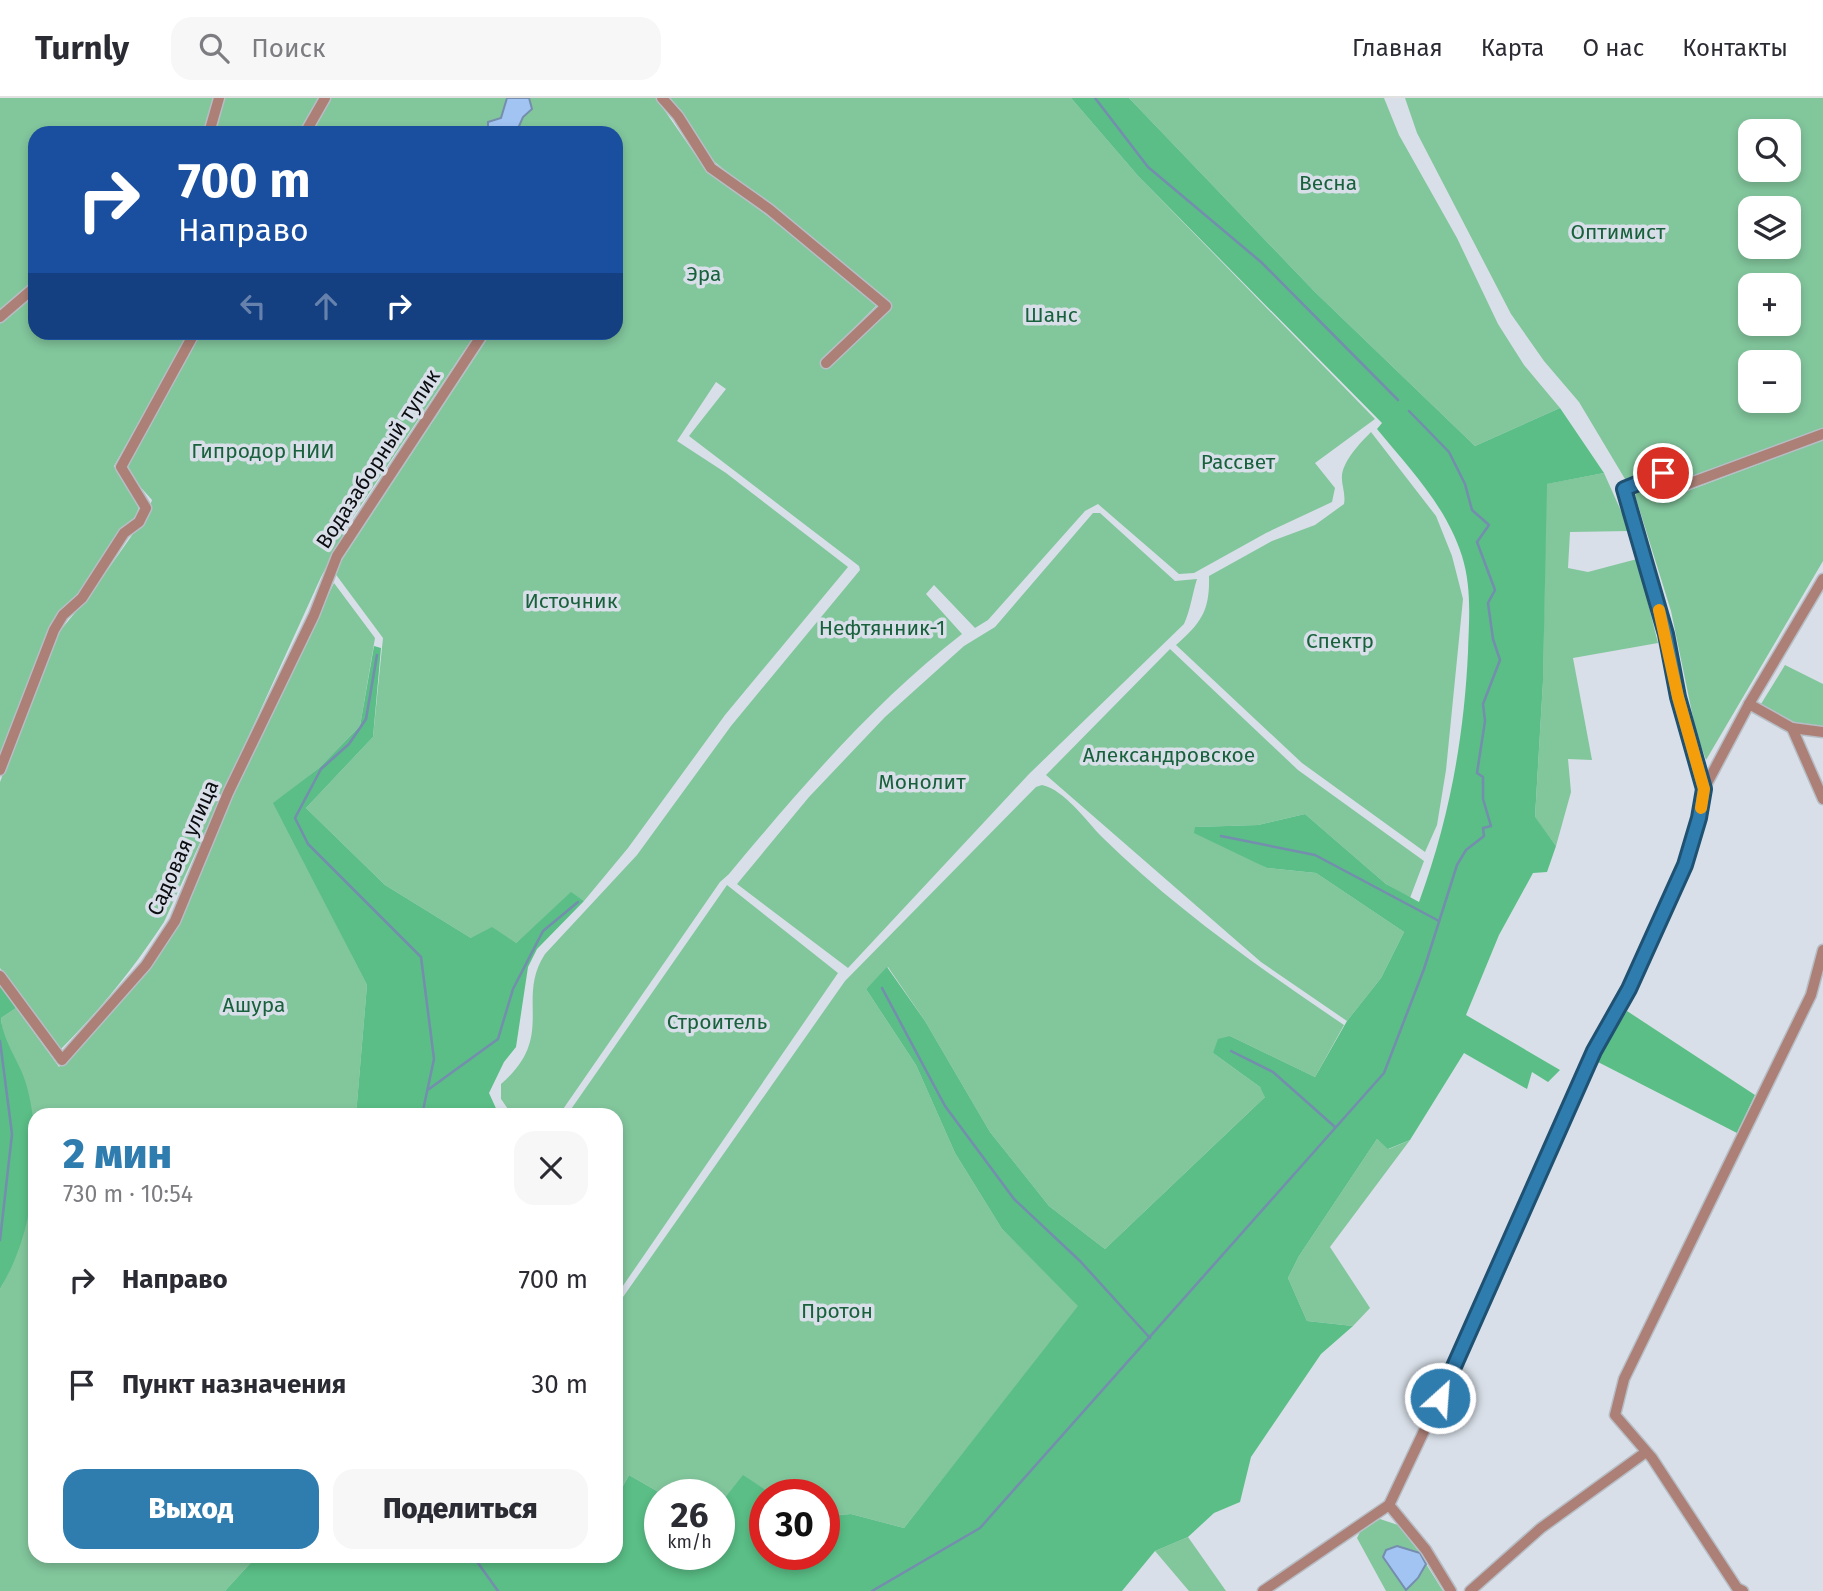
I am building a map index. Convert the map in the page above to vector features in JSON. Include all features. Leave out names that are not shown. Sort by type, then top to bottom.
[{"type":"street","points":[[211,126],[219,98]]},
{"type":"street","points":[[309,126],[325,98]]},
{"type":"street","points":[[663,98],[678,116],[711,168],[769,209],[886,306],[826,363]]},
{"type":"street","points":[[0,317],[28,293]]},
{"type":"street","points":[[0,770],[54,630],[63,615],[82,598],[124,533],[139,522],[146,508],[121,467],[191,340]]},
{"type":"street","name":"Водазаборный тупик","points":[[329,573],[358,521],[479,340]]},
{"type":"street","points":[[1704,789],[1678,697],[1666,634],[1624,489],[1663,473],[1685,485],[1823,434]]},
{"type":"street","name":"Садовая улица","points":[[0,976],[62,1060],[146,965],[175,921],[228,793],[314,615],[329,573]]},
{"type":"street","points":[[1263,1591],[1390,1505],[1493,1285],[1594,1051],[1629,989],[1685,865],[1699,818],[1704,789],[1749,704],[1823,579]]},
{"type":"street","points":[[1749,704],[1792,728],[1823,732]]},
{"type":"street","points":[[1792,728],[1823,799]]},
{"type":"street","points":[[1743,1591],[1737,1588],[1646,1451],[1615,1415],[1624,1379],[1811,995],[1823,950]]},
{"type":"street","points":[[1470,1591],[1541,1528],[1646,1451]]},
{"type":"street","points":[[1390,1505],[1426,1550],[1451,1591]]},
{"type":"green space","points":[[0,98],[215,98],[206,126],[28,126],[28,288],[0,313]]},
{"type":"green space","points":[[224,98],[321,98],[303,126],[215,126]]},
{"type":"green space","points":[[331,98],[656,98],[701,163],[878,304],[820,362],[825,366],[892,305],[711,159],[670,98],[1071,98],[1139,177],[1375,419],[1315,463],[1335,488],[1332,502],[1266,533],[1194,573],[1179,574],[1098,504],[1085,511],[988,620],[975,628],[934,585],[926,594],[962,634],[868,717],[720,882],[564,1108],[507,1108],[501,1099],[501,1084],[518,1067],[527,1050],[532,1034],[533,987],[545,954],[637,855],[731,726],[860,570],[859,566],[689,436],[726,389],[716,382],[677,441],[726,473],[848,567],[725,715],[628,848],[584,901],[571,893],[516,943],[471,938],[385,885],[306,808],[373,737],[383,638],[334,572],[486,340],[623,340],[623,126],[314,126]]},
{"type":"green space","points":[[1071,98],[1129,98],[1315,292],[1475,446],[1560,408],[1604,473],[1547,484],[1543,681],[1535,817],[1556,846],[1547,872],[1533,873],[1499,935],[1466,1015],[1560,1070],[1548,1082],[1532,1072],[1527,1089],[1464,1053],[1410,1140],[1388,1149],[1377,1139],[1299,1256],[1288,1278],[1307,1321],[1353,1326],[1321,1354],[1251,1457],[1240,1502],[1214,1513],[1188,1537],[1155,1551],[1122,1591],[225,1591],[251,1563],[623,1563],[623,1486],[629,1475],[644,1484],[644,1570],[735,1570],[735,1485],[743,1475],[749,1479],[749,1570],[840,1570],[840,1515],[851,1514],[904,1528],[1078,1306],[1002,1229],[955,1153],[916,1065],[866,989],[887,967],[925,1021],[990,1132],[1049,1206],[1105,1249],[1265,1097],[1260,1087],[1213,1053],[1218,1039],[1230,1036],[1315,1077],[1347,1021],[1381,978],[1404,932],[1316,873],[1267,868],[1194,833],[1195,827],[1258,825],[1305,814],[1386,884],[1419,902],[1439,841],[1459,748],[1466,684],[1469,604],[1462,556],[1447,521],[1437,504],[1377,429],[1382,423],[1139,177]]},
{"type":"green space","name":"Весна","points":[[1129,98],[1384,98],[1399,135],[1457,238],[1498,324],[1524,365],[1560,408],[1475,446],[1315,292]]},
{"type":"green space","name":"Оптимист","points":[[1405,98],[1823,98],[1823,429],[1689,477],[1662,464],[1628,484],[1579,402],[1544,361],[1511,314],[1417,133]]},
{"type":"green space","points":[[28,297],[28,340],[185,340],[114,466],[139,505],[136,519],[81,591],[62,608],[46,634],[26,697],[0,756],[0,322]]},
{"type":"green space","name":"Гипродор НИИ","points":[[197,340],[471,340],[351,520],[321,577],[164,922],[115,989],[60,1050],[0,968],[0,782],[55,637],[92,592],[147,514],[152,500],[128,473],[126,467]]},
{"type":"green space","name":"Спектр","points":[[1371,432],[1436,516],[1452,556],[1463,599],[1446,770],[1437,825],[1425,852],[1302,763],[1176,645],[1198,623],[1206,607],[1209,576],[1272,541],[1315,525],[1344,504],[1343,469],[1353,452]]},
{"type":"green space","points":[[1823,440],[1823,561],[1706,760],[1696,732],[1671,611],[1635,495],[1647,483],[1667,485],[1677,495]]},
{"type":"green space","points":[[1604,473],[1630,531],[1570,532],[1568,568],[1588,572],[1637,559],[1658,643],[1573,658],[1592,760],[1568,759],[1571,792],[1556,846],[1535,818],[1543,681],[1546,484]]},
{"type":"green space","name":"Монолит","points":[[1093,513],[1100,513],[1175,581],[1197,579],[1184,624],[1029,774],[848,968],[737,884],[809,797],[885,717],[964,646],[995,627]]},
{"type":"green space","name":"Ашура","points":[[334,583],[375,638],[360,726],[319,768],[274,803],[367,985],[357,1108],[28,1108],[28,1117],[7,1050],[1,1018],[16,1008],[59,1067],[141,975],[176,924],[223,812]]},
{"type":"green space","points":[[374,646],[381,648],[373,737],[306,808],[385,885],[471,938],[492,927],[516,943],[571,892],[584,901],[537,949],[528,967],[516,1047],[504,1062],[489,1093],[496,1108],[357,1108],[367,985],[273,803],[319,768],[360,726]]},
{"type":"green space","name":"Александровское","points":[[1170,649],[1298,770],[1424,861],[1410,898],[1386,884],[1305,814],[1258,825],[1195,827],[1267,868],[1316,873],[1404,932],[1381,978],[1347,1021],[1261,962],[1046,775]]},
{"type":"green space","points":[[1785,665],[1823,684],[1823,729],[1798,725],[1761,704]]},
{"type":"green space","name":"Протон","points":[[1042,785],[1059,793],[1075,807],[1102,837],[1188,913],[1344,1025],[1315,1077],[1230,1036],[1213,1053],[1260,1087],[1266,1096],[1105,1249],[1049,1206],[990,1132],[925,1021],[888,967],[866,989],[916,1065],[955,1153],[1002,1229],[1079,1306],[904,1528],[851,1514],[840,1515],[840,1479],[749,1480],[743,1476],[735,1486],[735,1479],[644,1479],[644,1484],[629,1475],[623,1486],[623,1297],[845,981],[1036,787]]},
{"type":"green space","name":"Строитель","points":[[727,885],[838,973],[623,1286],[623,1108],[572,1108]]},
{"type":"green space","points":[[0,984],[16,1008],[1,1018],[2,1027],[21,1070],[31,1108],[28,1108],[28,1217],[12,1267],[0,1289]]},
{"type":"green space","points":[[1627,1011],[1755,1095],[1737,1133],[1596,1061]]},
{"type":"green space","points":[[1377,1139],[1389,1149],[1410,1140],[1330,1247],[1370,1308],[1353,1326],[1307,1321],[1288,1278],[1299,1256]]},
{"type":"green space","points":[[28,1214],[28,1563],[251,1563],[225,1591],[0,1591],[0,1289],[15,1258]]},
{"type":"green space","points":[[1380,1519],[1398,1525],[1420,1553],[1397,1546],[1383,1557],[1406,1589],[1418,1579],[1426,1564],[1443,1591],[1386,1591],[1357,1538],[1360,1532]]},
{"type":"green space","points":[[1188,1537],[1226,1591],[1189,1591],[1155,1551]]},
{"type":"water","points":[[507,98],[529,98],[532,109],[523,117],[519,126],[488,126],[488,122],[501,118]]},
{"type":"water","points":[[1397,1546],[1420,1553],[1426,1564],[1418,1578],[1406,1590],[1383,1557],[1386,1550]]},
{"type":"waterway","points":[[1095,98],[1148,167],[1261,262],[1398,400]]},
{"type":"waterway","points":[[872,1591],[980,1528],[1384,1073],[1424,969],[1457,865],[1466,850],[1484,836],[1483,828],[1491,826],[1483,799],[1483,777],[1477,773],[1485,721],[1483,704],[1500,660],[1493,639],[1488,603],[1495,590],[1477,542],[1489,525],[1472,510],[1465,484],[1449,452],[1409,411]]},
{"type":"waterway","points":[[377,655],[366,719],[349,744],[321,769],[295,818],[308,844],[421,957],[434,1059],[424,1108]]},
{"type":"waterway","points":[[1221,836],[1315,855],[1439,921]]},
{"type":"waterway","points":[[429,1089],[498,1039],[513,989],[543,931],[578,902]]},
{"type":"waterway","points":[[882,988],[945,1106],[1014,1199],[1080,1261],[1150,1338]]},
{"type":"waterway","points":[[0,1041],[12,1134],[0,1240]]},
{"type":"waterway","points":[[1231,1051],[1273,1072],[1335,1127]]},
{"type":"waterway","points":[[478,1563],[498,1591]]},
{"type":"slow traffic","points":[[1659,610],[1678,697],[1704,789],[1701,808]]},
{"type":"route","points":[[1440,1398],[1493,1285],[1594,1051],[1629,989],[1685,865],[1699,818],[1704,789],[1678,697],[1666,634],[1624,489],[1663,473]]},
{"type":"park label","name":"Эра","points":[[704,274]]},
{"type":"park label","name":"Шанс","points":[[1051,315]]},
{"type":"park label","name":"Рассвет","points":[[1238,462]]},
{"type":"park label","name":"Источник","points":[[571,601]]},
{"type":"park label","name":"Нефтянник-1","points":[[882,628]]}]
